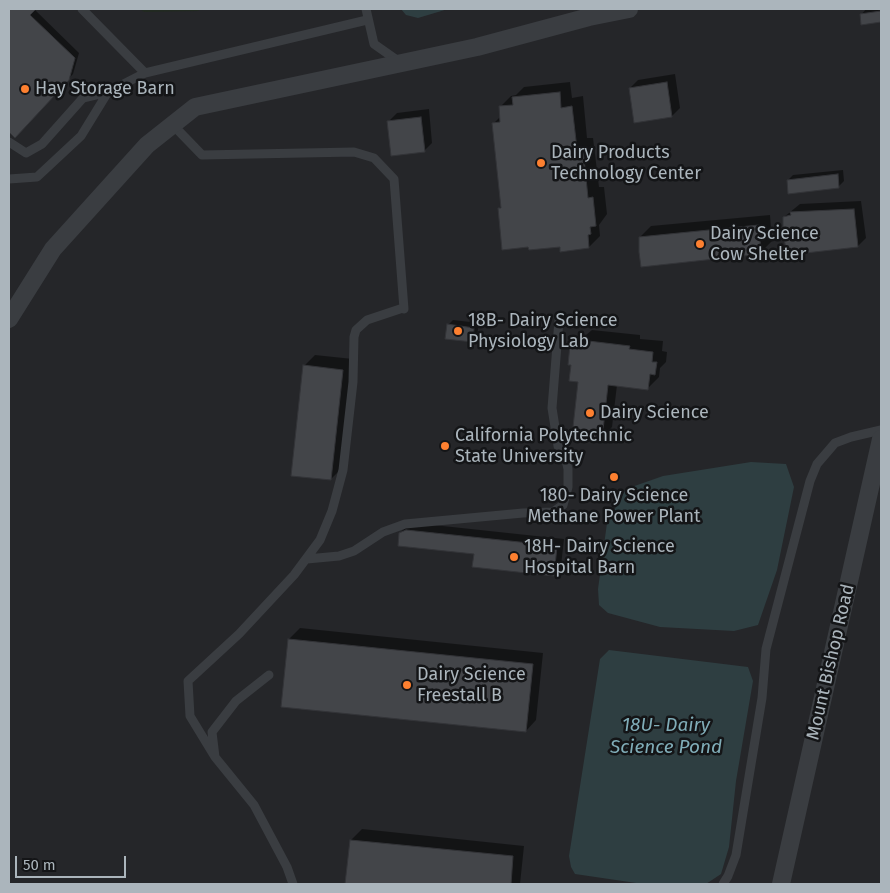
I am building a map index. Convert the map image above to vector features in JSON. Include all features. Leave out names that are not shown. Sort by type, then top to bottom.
[{"type":"street","points":[[9,319],[53,249],[147,145],[195,107],[477,47],[589,17],[629,9]]},
{"type":"street","name":"Mount Bishop Road","points":[[781,884],[881,439]]},
{"type":"lane","points":[[82,9],[145,73]]},
{"type":"lane","points":[[366,9],[374,44],[401,63]]},
{"type":"lane","points":[[9,142],[26,153],[42,144],[83,98],[108,92],[145,73],[367,20]]},
{"type":"lane","points":[[9,179],[37,178],[82,136],[108,92]]},
{"type":"lane","points":[[173,125],[202,155],[354,152],[374,158],[394,179],[402,309],[367,320],[356,330],[354,337],[353,382],[343,470],[332,511],[320,540],[294,576],[239,634],[188,680],[190,716],[215,757],[254,805],[287,867],[293,884]]},
{"type":"lane","points":[[306,559],[347,554],[383,532],[405,524],[553,512],[563,506],[568,487],[568,469],[566,460],[558,446],[552,408],[559,320]]},
{"type":"lane","points":[[723,884],[736,855],[762,698],[766,648],[810,481],[817,464],[835,443],[881,430]]},
{"type":"lane","points":[[215,757],[212,732],[236,701],[268,675]]},
{"type":"shaded area","name":"California Polytechnic State University","points":[[9,9],[881,9],[881,884],[9,884]]},
{"type":"shaded area","points":[[140,9],[200,9],[198,11],[144,12]]},
{"type":"water","points":[[401,9],[448,9],[418,18],[406,15]]},
{"type":"water","points":[[751,462],[786,464],[794,487],[777,570],[758,625],[734,631],[660,627],[608,613],[599,605],[598,589],[607,523],[626,489],[663,476]]},
{"type":"water","name":"18U- Dairy Science Pond","points":[[609,650],[748,667],[753,681],[736,781],[729,847],[721,874],[706,884],[643,884],[575,874],[571,867],[569,856],[600,659]]},
{"type":"building","name":"Hay Storage Barn","points":[[9,9],[36,9],[30,15],[75,58],[69,80],[15,138],[9,132]]},
{"type":"building","points":[[881,11],[881,22],[861,25],[860,14]]},
{"type":"building","points":[[667,82],[672,117],[634,123],[629,88]]},
{"type":"building","name":"Dairy Products Technology Center","points":[[560,92],[561,108],[572,106],[577,149],[583,148],[588,198],[593,197],[596,226],[590,227],[591,234],[588,235],[589,248],[560,252],[560,247],[529,250],[528,247],[502,250],[498,208],[501,208],[492,123],[500,122],[499,106],[513,105],[512,97]]},
{"type":"building","points":[[421,117],[425,152],[391,156],[387,121]]},
{"type":"building","points":[[838,174],[839,188],[788,194],[787,180]]},
{"type":"building","points":[[854,209],[858,247],[788,255],[783,236],[783,217],[791,215],[790,212]]},
{"type":"building","name":"Dairy Science Cow Shelter","points":[[759,225],[761,254],[641,267],[639,237]]},
{"type":"building","name":"18B- Dairy Science Physiology Lab","points":[[447,324],[474,328],[473,342],[445,339]]},
{"type":"building","name":"Dairy Science","points":[[580,340],[630,346],[629,349],[653,352],[652,362],[657,362],[655,375],[650,374],[648,390],[608,385],[602,439],[572,436],[578,382],[569,381],[571,365],[568,365],[570,345],[579,346]]},
{"type":"building","points":[[303,365],[343,370],[331,480],[291,476]]},
{"type":"building","name":"18H- Dairy Science Hospital Barn","points":[[406,530],[557,546],[554,576],[472,567],[474,554],[398,546],[399,533]]},
{"type":"building","name":"Dairy Science Freestall B","points":[[288,639],[533,664],[526,732],[281,707]]},
{"type":"building","points":[[350,840],[513,856],[511,884],[345,884]]},
{"type":"place","name":"Hay Storage Barn","points":[[25,89]]},
{"type":"place","name":"Dairy Products Technology Center","points":[[541,163]]},
{"type":"place","name":"Dairy Science Cow Shelter","points":[[700,244]]},
{"type":"place","name":"18B- Dairy Science Physiology Lab","points":[[458,331]]},
{"type":"place","name":"Dairy Science","points":[[590,413]]},
{"type":"place","name":"California Polytechnic State University","points":[[445,446]]},
{"type":"place","name":"180- Dairy Science Methane Power Plant","points":[[614,477]]},
{"type":"place","name":"18H- Dairy Science Hospital Barn","points":[[514,557]]},
{"type":"place","name":"Dairy Science Freestall B","points":[[407,685]]}]
